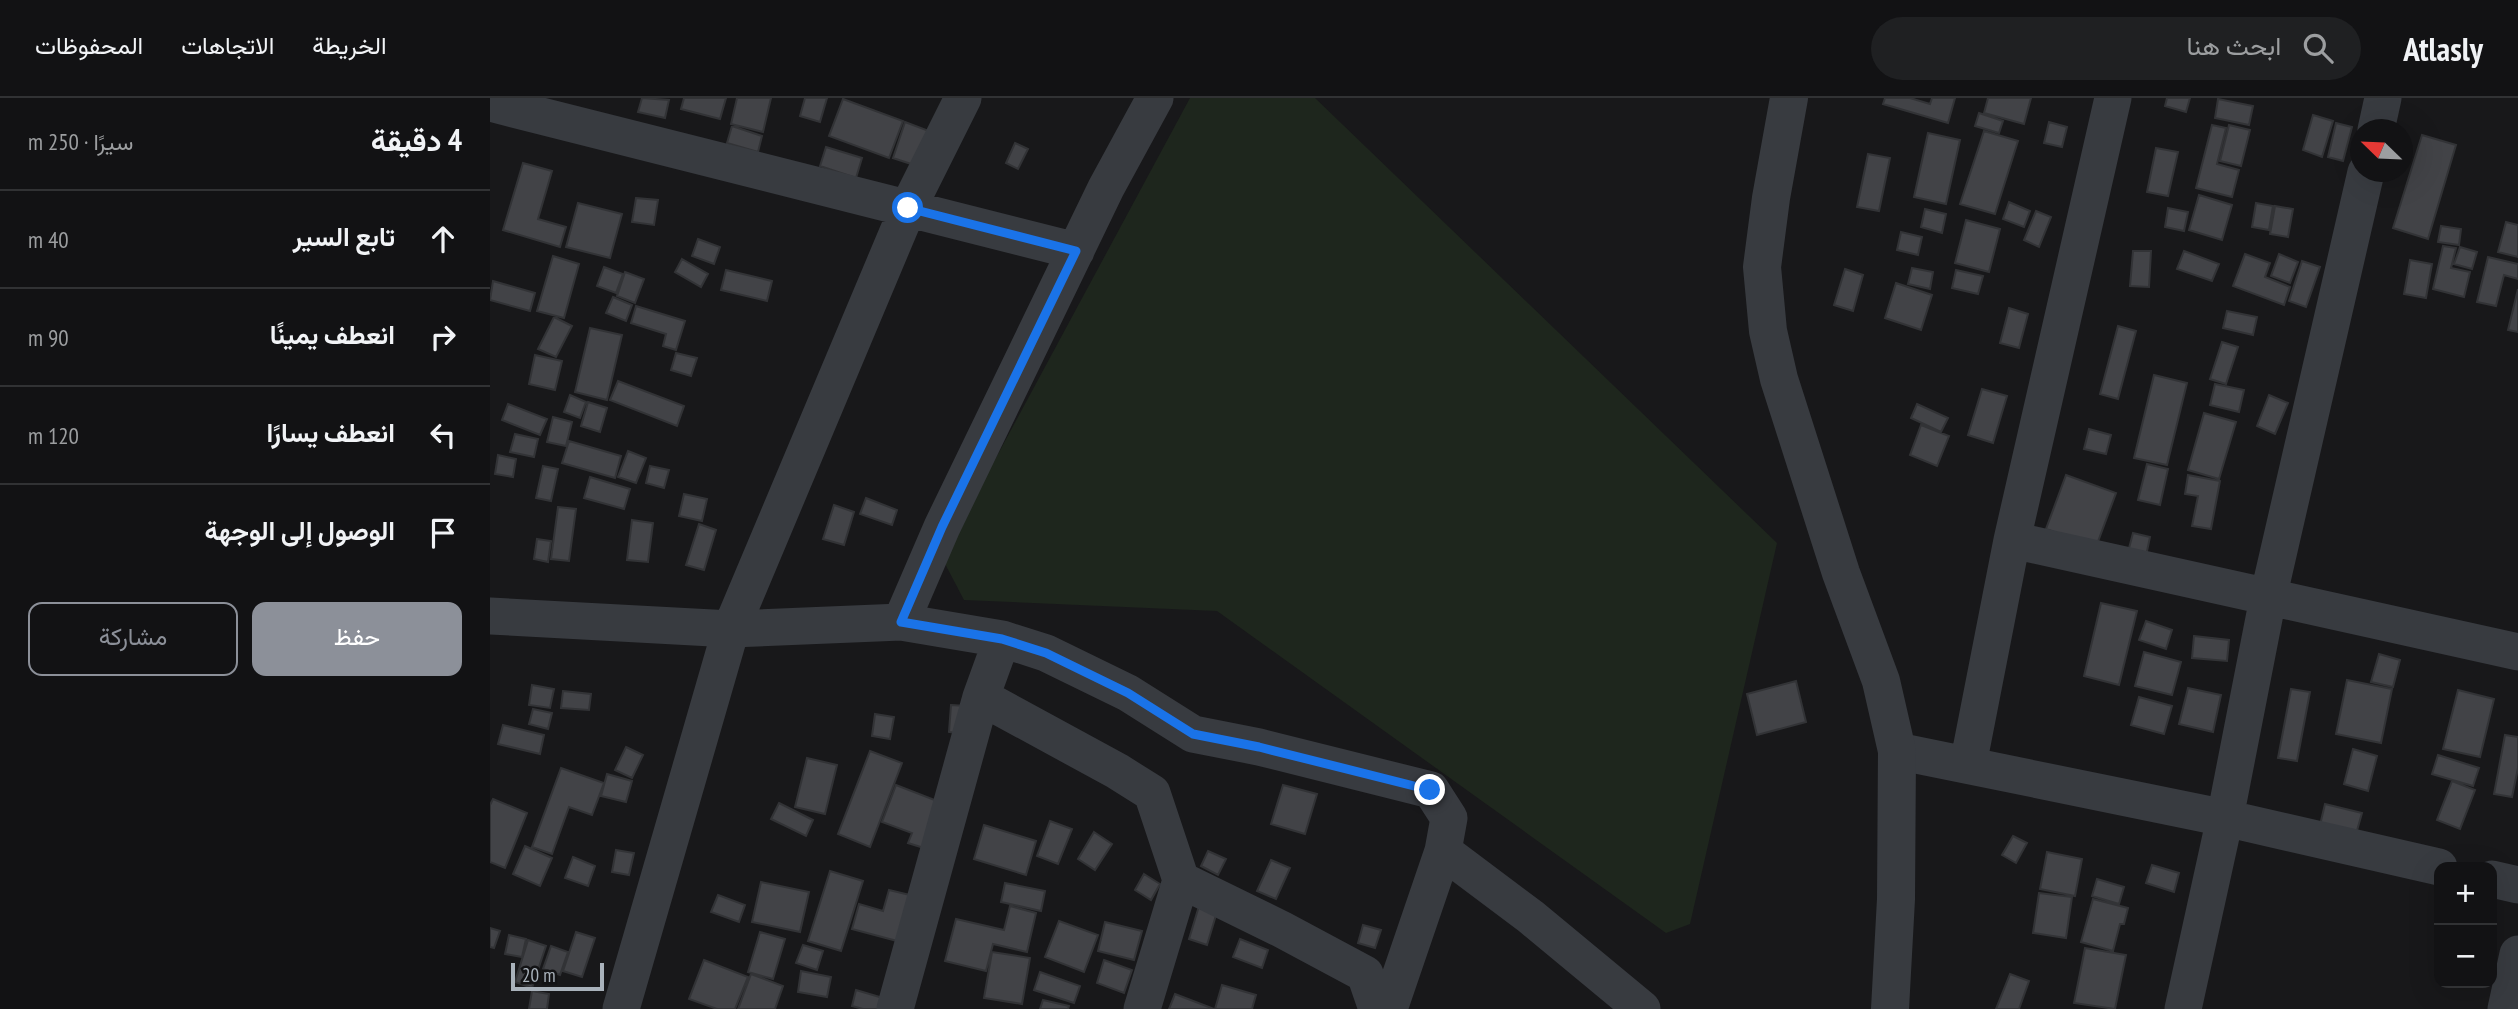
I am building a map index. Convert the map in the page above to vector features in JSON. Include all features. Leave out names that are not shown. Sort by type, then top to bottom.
[{"type":"street","points":[[621,1009],[731,629],[908,208],[963,98]]},
{"type":"street","points":[[901,622],[942,527],[1106,188],[1155,98]]},
{"type":"street","points":[[1789,98],[1762,267],[1768,331],[1779,379],[1840,573],[1881,681],[1897,751],[1896,899],[1890,1009]]},
{"type":"street","points":[[1968,765],[2012,540],[2113,98]]},
{"type":"street","points":[[2378,119],[2383,98]]},
{"type":"street","points":[[494,110],[908,208],[1076,251]]},
{"type":"street","points":[[2183,1009],[2225,818],[2268,598],[2364,182]]},
{"type":"street","points":[[2012,540],[2518,652]]},
{"type":"street","points":[[490,616],[731,629],[901,622],[1002,639],[1046,653],[1116,687],[1193,734],[1259,747],[1430,790],[1449,818],[1443,851],[1390,1009]]},
{"type":"street","points":[[895,1009],[981,697],[1002,639]]},
{"type":"street","points":[[981,697],[1152,793],[1181,880],[1142,1009]]},
{"type":"street","points":[[1897,751],[2225,818],[2434,866]]},
{"type":"street","points":[[1443,851],[1531,918],[1642,1009]]},
{"type":"street","points":[[1181,880],[1365,974],[1377,1009]]},
{"type":"street","points":[[2497,880],[2518,886]]},
{"type":"street","points":[[2506,1009],[2518,954]]},
{"type":"shaded area","points":[[1190,98],[1315,98],[1777,543],[1690,924],[1666,933],[1217,611],[964,600],[942,558]]},
{"type":"building","points":[[642,98],[669,100],[665,118],[638,112]]},
{"type":"building","points":[[684,98],[726,98],[720,119],[681,109]]},
{"type":"building","points":[[737,98],[771,98],[763,132],[731,124]]},
{"type":"building","points":[[805,98],[827,98],[820,122],[800,116]]},
{"type":"building","points":[[1885,98],[1910,98],[1930,104],[1932,98],[1955,98],[1948,123],[1883,104]]},
{"type":"building","points":[[1988,98],[2031,98],[2024,124],[1984,113]]},
{"type":"building","points":[[2167,98],[2190,98],[2186,112],[2165,106]]},
{"type":"building","points":[[843,99],[903,121],[889,158],[829,136]]},
{"type":"building","points":[[2218,99],[2253,106],[2249,125],[2215,118]]},
{"type":"building","points":[[1979,113],[2003,121],[1999,133],[1975,126]]},
{"type":"building","points":[[2313,115],[2333,121],[2322,157],[2303,150]]},
{"type":"building","points":[[905,122],[929,131],[917,166],[893,158]]},
{"type":"building","points":[[2049,122],[2067,127],[2062,147],[2044,143]]},
{"type":"building","points":[[2336,123],[2350,126],[2343,161],[2328,157]]},
{"type":"building","points":[[2212,125],[2226,128],[2217,164],[2239,170],[2232,197],[2196,188]]},
{"type":"building","points":[[2229,125],[2250,130],[2241,166],[2220,161]]},
{"type":"building","points":[[732,126],[762,136],[758,152],[727,143]]},
{"type":"building","points":[[1984,131],[2018,141],[1995,214],[1960,204]]},
{"type":"building","points":[[1928,133],[1960,140],[1946,204],[1914,197]]},
{"type":"building","points":[[2422,135],[2456,145],[2428,239],[2393,228],[2407,182],[2413,182],[2413,164]]},
{"type":"building","points":[[1015,143],[1028,149],[1018,169],[1006,163]]},
{"type":"building","points":[[826,147],[862,158],[856,178],[820,166]]},
{"type":"building","points":[[2156,148],[2178,152],[2168,196],[2147,192]]},
{"type":"building","points":[[1868,154],[1890,158],[1879,211],[1857,207]]},
{"type":"building","points":[[523,163],[552,171],[538,219],[566,227],[560,247],[503,230]]},
{"type":"building","points":[[2199,195],[2232,205],[2222,240],[2189,230]]},
{"type":"building","points":[[636,198],[658,200],[654,225],[632,222]]},
{"type":"building","points":[[2009,202],[2030,211],[2024,227],[2003,219]]},
{"type":"building","points":[[578,203],[622,214],[610,258],[566,247]]},
{"type":"building","points":[[2256,203],[2273,206],[2269,230],[2252,227]]},
{"type":"building","points":[[2275,206],[2293,209],[2288,237],[2270,234]]},
{"type":"building","points":[[2168,208],[2188,212],[2184,231],[2165,227]]},
{"type":"building","points":[[1925,209],[1946,214],[1942,233],[1921,227]]},
{"type":"building","points":[[2036,211],[2051,217],[2039,247],[2024,240]]},
{"type":"building","points":[[1966,220],[2000,229],[1989,272],[1955,263]]},
{"type":"building","points":[[2506,222],[2518,225],[2518,257],[2498,252]]},
{"type":"building","points":[[2441,226],[2461,229],[2459,245],[2438,242]]},
{"type":"building","points":[[1901,232],[1922,237],[1918,255],[1897,250]]},
{"type":"building","points":[[698,239],[720,247],[714,264],[692,256]]},
{"type":"building","points":[[2443,246],[2456,248],[2451,268],[2470,272],[2464,297],[2433,289]]},
{"type":"building","points":[[2460,247],[2477,252],[2472,269],[2454,264]]},
{"type":"building","points":[[2133,251],[2151,251],[2149,287],[2130,286]]},
{"type":"building","points":[[2184,251],[2219,264],[2212,281],[2177,269]]},
{"type":"building","points":[[2245,254],[2270,263],[2265,277],[2290,287],[2284,305],[2233,286]]},
{"type":"building","points":[[2279,254],[2298,262],[2290,283],[2271,276]]},
{"type":"building","points":[[553,256],[579,264],[564,318],[537,311]]},
{"type":"building","points":[[2488,257],[2518,264],[2518,279],[2504,275],[2496,306],[2477,302]]},
{"type":"building","points":[[682,259],[708,274],[701,287],[675,272]]},
{"type":"building","points":[[2410,260],[2432,264],[2426,298],[2404,294]]},
{"type":"building","points":[[2302,261],[2320,267],[2306,307],[2289,301]]},
{"type":"building","points":[[604,267],[623,274],[616,293],[597,286]]},
{"type":"building","points":[[1912,268],[1933,272],[1930,289],[1908,284]]},
{"type":"building","points":[[1845,269],[1863,275],[1853,311],[1834,305]]},
{"type":"building","points":[[726,270],[772,281],[767,301],[721,290]]},
{"type":"building","points":[[1956,270],[1983,276],[1978,294],[1952,288]]},
{"type":"building","points":[[625,272],[644,279],[635,303],[617,296]]},
{"type":"building","points":[[493,281],[535,293],[530,311],[490,300]]},
{"type":"building","points":[[1896,283],[1932,295],[1921,330],[1885,318]]},
{"type":"building","points":[[2518,289],[2518,332],[2508,330]]},
{"type":"building","points":[[613,297],[632,305],[626,321],[606,313]]},
{"type":"building","points":[[636,306],[685,321],[676,350],[663,346],[666,334],[631,323]]},
{"type":"building","points":[[2009,308],[2028,314],[2019,348],[2000,343]]},
{"type":"building","points":[[2227,311],[2257,317],[2253,335],[2223,328]]},
{"type":"building","points":[[554,317],[572,326],[556,357],[538,349]]},
{"type":"building","points":[[2118,326],[2136,331],[2118,399],[2100,394]]},
{"type":"building","points":[[590,328],[622,335],[607,400],[575,392]]},
{"type":"building","points":[[2222,342],[2238,347],[2226,384],[2210,379]]},
{"type":"building","points":[[676,353],[697,358],[691,376],[671,370]]},
{"type":"building","points":[[535,355],[562,361],[555,390],[529,384]]},
{"type":"building","points":[[2154,375],[2187,383],[2167,465],[2134,458]]},
{"type":"building","points":[[618,381],[684,406],[677,426],[610,400]]},
{"type":"building","points":[[2215,384],[2244,390],[2239,412],[2210,405]]},
{"type":"building","points":[[1982,389],[2007,396],[1993,443],[1968,435]]},
{"type":"building","points":[[570,395],[586,402],[580,418],[564,412]]},
{"type":"building","points":[[2269,395],[2288,403],[2275,434],[2257,426]]},
{"type":"building","points":[[588,402],[607,408],[600,432],[581,426]]},
{"type":"building","points":[[508,404],[547,419],[540,435],[502,420]]},
{"type":"building","points":[[1917,404],[1948,418],[1941,432],[1911,418]]},
{"type":"building","points":[[2204,413],[2236,422],[2219,479],[2188,470]]},
{"type":"building","points":[[553,417],[572,422],[566,446],[547,442]]},
{"type":"building","points":[[1921,425],[1949,436],[1937,466],[1910,455]]},
{"type":"building","points":[[2089,429],[2111,435],[2106,454],[2084,449]]},
{"type":"building","points":[[515,434],[538,439],[534,457],[510,452]]},
{"type":"building","points":[[569,441],[621,456],[615,478],[562,463]]},
{"type":"building","points":[[628,451],[646,458],[636,483],[618,477]]},
{"type":"building","points":[[498,455],[516,459],[513,477],[495,474]]},
{"type":"building","points":[[2147,464],[2168,469],[2160,505],[2138,500]]},
{"type":"building","points":[[543,466],[558,469],[551,501],[536,498]]},
{"type":"building","points":[[650,466],[669,470],[664,488],[646,483]]},
{"type":"building","points":[[2066,475],[2116,493],[2096,547],[2046,529]]},
{"type":"building","points":[[2188,475],[2220,481],[2211,529],[2192,526],[2198,496],[2185,494]]},
{"type":"building","points":[[590,477],[630,489],[624,509],[584,498]]},
{"type":"building","points":[[684,494],[707,499],[702,521],[679,516]]},
{"type":"building","points":[[866,498],[897,510],[892,525],[860,514]]},
{"type":"building","points":[[834,505],[854,512],[844,545],[823,539]]},
{"type":"building","points":[[558,507],[576,509],[569,561],[551,559]]},
{"type":"building","points":[[632,520],[653,523],[648,562],[627,560]]},
{"type":"building","points":[[699,524],[716,530],[704,570],[686,565]]},
{"type":"building","points":[[2133,533],[2150,537],[2146,556],[2128,552]]},
{"type":"building","points":[[537,539],[551,541],[548,562],[534,559]]},
{"type":"building","points":[[2101,603],[2137,611],[2119,685],[2084,676]]},
{"type":"building","points":[[2146,621],[2172,630],[2166,649],[2139,640]]},
{"type":"building","points":[[2194,636],[2229,640],[2227,661],[2192,658]]},
{"type":"building","points":[[2144,652],[2181,662],[2172,695],[2135,686]]},
{"type":"building","points":[[2379,654],[2400,660],[2393,687],[2371,682]]},
{"type":"building","points":[[2347,680],[2392,689],[2381,743],[2336,734]]},
{"type":"building","points":[[1796,681],[1806,722],[1757,735],[1747,694]]},
{"type":"building","points":[[532,685],[554,689],[550,708],[529,705]]},
{"type":"building","points":[[2188,688],[2221,695],[2213,732],[2179,724]]},
{"type":"building","points":[[2291,689],[2310,692],[2297,761],[2278,758]]},
{"type":"building","points":[[2458,690],[2494,699],[2480,757],[2443,749]]},
{"type":"building","points":[[563,691],[591,694],[589,710],[561,708]]},
{"type":"building","points":[[2139,697],[2172,706],[2164,734],[2131,725]]},
{"type":"building","points":[[951,705],[966,706],[964,734],[949,732]]},
{"type":"building","points":[[533,709],[552,713],[548,729],[529,724]]},
{"type":"building","points":[[875,714],[894,717],[890,739],[872,736]]},
{"type":"building","points":[[503,725],[544,735],[540,754],[498,744]]},
{"type":"building","points":[[2505,735],[2518,737],[2518,768],[2512,797],[2494,794]]},
{"type":"building","points":[[626,747],[643,755],[632,778],[615,770]]},
{"type":"building","points":[[2353,749],[2377,756],[2368,791],[2344,784]]},
{"type":"building","points":[[870,751],[902,763],[870,847],[838,834]]},
{"type":"building","points":[[2438,755],[2479,768],[2473,786],[2432,774]]},
{"type":"building","points":[[807,758],[837,765],[825,814],[795,807]]},
{"type":"building","points":[[561,768],[604,783],[592,815],[569,807],[552,854],[532,847]]},
{"type":"building","points":[[607,774],[632,781],[626,802],[601,796]]},
{"type":"building","points":[[2452,781],[2475,790],[2460,829],[2437,820]]},
{"type":"building","points":[[896,785],[945,804],[927,849],[908,843],[912,833],[882,822]]},
{"type":"building","points":[[1283,785],[1317,794],[1305,834],[1271,824]]},
{"type":"building","points":[[493,799],[527,813],[505,868],[490,862],[490,805]]},
{"type":"building","points":[[779,803],[813,820],[806,836],[771,819]]},
{"type":"building","points":[[2325,804],[2362,813],[2356,834],[2320,825]]},
{"type":"building","points":[[1050,821],[1072,829],[1058,864],[1037,856]]},
{"type":"building","points":[[984,825],[1036,841],[1026,875],[974,859]]},
{"type":"building","points":[[1094,832],[1112,844],[1095,870],[1078,859]]},
{"type":"building","points":[[2013,836],[2027,843],[2016,863],[2002,855]]},
{"type":"building","points":[[525,846],[552,858],[540,886],[513,874]]},
{"type":"building","points":[[616,850],[634,853],[629,875],[612,872]]},
{"type":"building","points":[[1208,851],[1226,859],[1218,875],[1201,866]]},
{"type":"building","points":[[2047,852],[2082,859],[2075,896],[2040,889]]},
{"type":"building","points":[[573,857],[595,866],[588,886],[565,878]]},
{"type":"building","points":[[1271,860],[1290,868],[1276,899],[1257,891]]},
{"type":"building","points":[[2152,865],[2179,873],[2174,892],[2146,883]]},
{"type":"building","points":[[830,871],[863,881],[841,951],[808,941]]},
{"type":"building","points":[[1144,874],[1160,884],[1151,900],[1135,890]]},
{"type":"building","points":[[2097,879],[2124,887],[2119,904],[2092,896]]},
{"type":"building","points":[[761,882],[809,892],[800,932],[752,922]]},
{"type":"building","points":[[1005,883],[1045,891],[1041,911],[1001,902]]},
{"type":"building","points":[[889,890],[910,895],[897,941],[852,929],[859,904],[883,911]]},
{"type":"building","points":[[2039,893],[2072,897],[2066,938],[2033,933]]},
{"type":"building","points":[[718,895],[745,905],[739,922],[711,912]]},
{"type":"building","points":[[2093,899],[2128,908],[2124,924],[2120,924],[2113,951],[2081,942]]},
{"type":"building","points":[[1010,906],[1036,913],[1027,952],[993,944],[986,971],[945,961],[956,919],[1004,930]]},
{"type":"building","points":[[1199,906],[1217,912],[1207,945],[1189,939]]},
{"type":"building","points":[[1059,921],[1098,935],[1084,972],[1045,957]]},
{"type":"building","points":[[1105,922],[1142,931],[1134,960],[1098,951]]},
{"type":"building","points":[[1363,925],[1381,930],[1375,948],[1358,943]]},
{"type":"building","points":[[490,928],[500,931],[494,948],[490,947]]},
{"type":"building","points":[[576,932],[595,938],[582,977],[563,971]]},
{"type":"building","points":[[760,932],[785,939],[773,979],[748,972]]},
{"type":"building","points":[[509,935],[526,939],[522,957],[505,954]]},
{"type":"building","points":[[1240,939],[1268,950],[1262,968],[1233,957]]},
{"type":"building","points":[[528,940],[546,946],[532,988],[515,982]]},
{"type":"building","points":[[803,945],[823,951],[817,970],[796,963]]},
{"type":"building","points":[[551,946],[568,952],[560,975],[543,969]]},
{"type":"building","points":[[2085,948],[2126,955],[2115,1009],[2074,1003]]},
{"type":"building","points":[[992,952],[1030,958],[1022,1004],[984,998]]},
{"type":"building","points":[[704,960],[748,977],[735,1009],[717,1009],[689,999]]},
{"type":"building","points":[[1104,960],[1132,970],[1124,993],[1097,983]]},
{"type":"building","points":[[801,971],[831,977],[827,997],[798,992]]},
{"type":"building","points":[[1040,972],[1080,986],[1074,1003],[1034,990]]},
{"type":"building","points":[[751,974],[783,986],[775,1009],[738,1009]]},
{"type":"building","points":[[2010,974],[2029,981],[2019,1009],[1996,1009]]},
{"type":"building","points":[[1222,985],[1256,995],[1252,1009],[1215,1009]]},
{"type":"building","points":[[856,990],[883,998],[880,1009],[852,1006]]},
{"type":"building","points":[[532,991],[549,994],[547,1009],[529,1009]]},
{"type":"building","points":[[1175,994],[1214,1009],[1169,1009]]},
{"type":"building","points":[[1043,1000],[1069,1006],[1068,1009],[1040,1009]]},
{"type":"route","points":[[908,208],[1076,251],[942,527],[901,622],[1002,639],[1046,653],[1128,693],[1193,734],[1259,747],[1430,790]]}]
